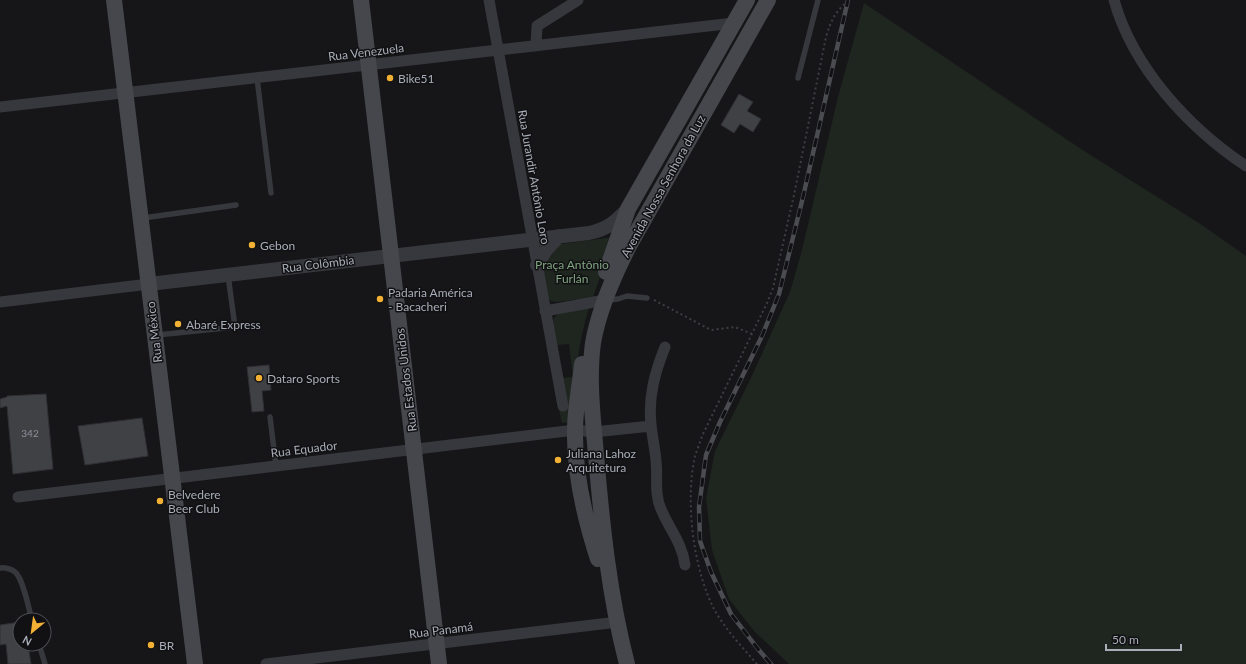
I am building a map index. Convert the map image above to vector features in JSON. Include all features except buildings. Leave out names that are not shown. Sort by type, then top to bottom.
[{"type":"main road","name":"Rua México","points":[[114,0],[195,664]]},
{"type":"main road","name":"Rua Estados Unidos","points":[[361,0],[439,664]]},
{"type":"main road","name":"Avenida Nossa Senhora da Luz","points":[[627,664],[618,622],[603,534],[594,432],[591,378],[592,355],[600,301],[628,209],[747,0]]},
{"type":"main road","name":"Avenida Nossa Senhora da Luz","points":[[618,622],[595,549],[579,479],[575,430],[584,344],[590,318],[630,244],[768,0]]},
{"type":"street","name":"Rua Jurandir Antônio Loro","points":[[489,0],[563,406]]},
{"type":"street","points":[[536,46],[536,26],[578,0]]},
{"type":"street","points":[[1114,0],[1117,11],[1138,53],[1149,71],[1175,105],[1206,136],[1225,152],[1246,166]]},
{"type":"street","name":"Rua Venezuela","points":[[0,107],[734,23]]},
{"type":"street","name":"Rua Colômbia","points":[[0,302],[589,233],[607,228],[628,209]]},
{"type":"street","points":[[537,265],[546,250],[558,236]]},
{"type":"street","points":[[545,311],[600,301]]},
{"type":"street","points":[[665,347],[653,382],[650,398],[651,426],[656,462],[658,500],[682,550],[685,565]]},
{"type":"street","name":"Rua Equador","points":[[18,497],[575,430],[594,432],[651,426]]},
{"type":"street","name":"Rua Panamá","points":[[266,664],[618,622]]},
{"type":"lane","points":[[798,78],[818,0]]},
{"type":"lane","points":[[257,78],[271,193]]},
{"type":"lane","points":[[140,218],[236,205]]},
{"type":"lane","points":[[155,336],[235,327],[228,275]]},
{"type":"lane","points":[[600,301],[618,299],[627,296],[647,298]]},
{"type":"lane","points":[[270,417],[276,466]]},
{"type":"lane","points":[[0,568],[3,567],[15,572],[21,582],[30,612]]},
{"type":"lane","points":[[41,652],[45,664]]},
{"type":"path","points":[[757,664],[733,636],[714,609],[701,577],[691,512],[695,457],[702,436],[773,288],[794,195],[826,37],[831,21],[838,10],[849,0]]},
{"type":"path","points":[[647,298],[660,303],[711,330],[735,327],[752,334]]},
{"type":"green space","points":[[864,3],[1084,151],[1202,225],[1246,256],[1246,664],[789,664],[754,631],[729,599],[712,550],[706,498],[715,451],[750,380],[790,292],[802,250],[838,97]]},
{"type":"green space","name":"Praça Antônio Furlán","points":[[614,237],[593,297],[557,302],[551,301],[547,297],[543,265],[547,256],[561,244]]},
{"type":"green space","points":[[589,308],[579,350],[571,422],[562,423],[559,410],[567,409],[561,378],[573,377],[569,344],[557,345],[553,331],[554,318],[558,314],[567,310]]},
{"type":"railway","points":[[771,664],[731,614],[711,572],[700,541],[699,507],[706,455],[720,422],[762,336],[779,294],[803,197],[848,0]]},
{"type":"place","name":"Bike51","points":[[390,78]]},
{"type":"place","name":"Gebon","points":[[252,245]]},
{"type":"place","name":"Padaria América - Bacacheri","points":[[380,299]]},
{"type":"place","name":"Abaré Express","points":[[178,324]]},
{"type":"place","name":"Dataro Sports","points":[[259,378]]},
{"type":"place","name":"Juliana Lahoz Arquitetura","points":[[558,460]]},
{"type":"place","name":"Belvedere Beer Club","points":[[160,501]]},
{"type":"place","name":"BR","points":[[151,645]]}]
